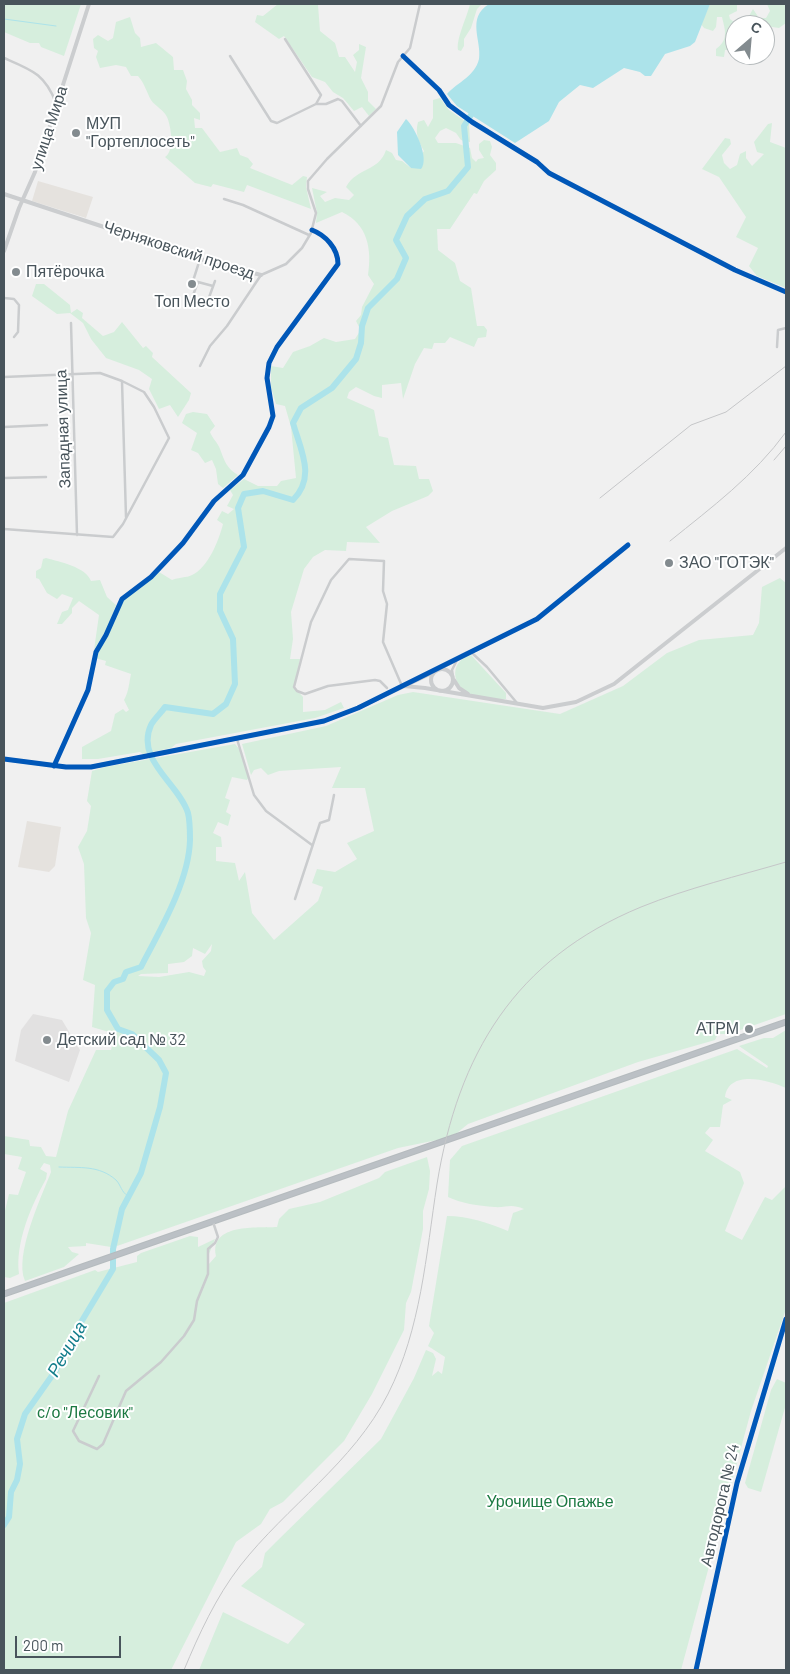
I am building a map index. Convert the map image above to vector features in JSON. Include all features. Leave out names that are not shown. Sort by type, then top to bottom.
[{"type":"highway","points":[[4,1294],[786,1022]]},
{"type":"street","name":"улица Мира","points":[[4,251],[22,200],[35,172],[89,4]]},
{"type":"street","points":[[261,275],[286,264],[302,248],[312,230],[316,213],[308,189],[308,181],[313,173],[381,106],[403,56],[410,48],[420,4]]},
{"type":"street","points":[[285,39],[321,95],[316,104]]},
{"type":"street","points":[[230,56],[271,121],[277,123],[316,104],[326,104],[338,99],[342,100],[361,126]]},
{"type":"street","points":[[403,56],[457,111],[537,162],[549,173],[735,270],[786,292]]},
{"type":"street","points":[[4,58],[25,66],[44,79],[57,104]]},
{"type":"street","name":"Черняковский проезд","points":[[4,194],[200,259],[261,275],[227,326],[210,346],[200,366]]},
{"type":"street","points":[[224,199],[243,205],[309,235]]},
{"type":"street","points":[[54,766],[88,690],[96,652],[122,599],[151,577],[183,543],[214,501],[243,475],[269,427],[273,416],[267,378],[270,363],[277,347],[338,264],[338,258],[325,237],[312,230]]},
{"type":"street","points":[[200,259],[193,281],[213,286]]},
{"type":"street","points":[[198,282],[192,298],[207,303],[214,281]]},
{"type":"street","points":[[4,298],[14,299],[19,305],[18,332],[14,337]]},
{"type":"street","name":"Западная улица","points":[[71,323],[77,535]]},
{"type":"street","points":[[777,347],[778,330],[786,328]]},
{"type":"street","points":[[4,377],[100,373],[122,381],[144,392],[168,433],[169,438],[118,533],[113,537],[4,529]]},
{"type":"street","points":[[122,381],[126,518]]},
{"type":"street","points":[[4,427],[47,424]]},
{"type":"street","points":[[4,478],[46,477]]},
{"type":"street","points":[[4,759],[54,766],[91,766],[324,721],[358,708],[438,670],[537,619],[628,545]]},
{"type":"street","points":[[402,686],[439,690],[543,708],[576,702],[614,684],[786,548]]},
{"type":"street","points":[[387,688],[380,681],[376,680],[328,686],[305,694],[297,691],[294,686],[311,622],[323,593],[349,558],[384,561],[383,591],[387,604],[383,642],[402,686]]},
{"type":"street","points":[[471,652],[487,667],[518,704]]},
{"type":"street","points":[[458,659],[453,668],[453,677],[450,688],[439,690],[434,687],[431,681],[433,674],[438,670],[447,670],[453,677],[460,690],[474,697]]},
{"type":"street","points":[[237,739],[254,795],[266,811],[312,845]]},
{"type":"street","points":[[294,899],[320,823],[329,820],[334,795]]},
{"type":"street","points":[[99,1376],[73,1431],[79,1441],[97,1449],[103,1444],[126,1390],[161,1362],[184,1336],[194,1320],[197,1301],[208,1274],[208,1249],[218,1236],[213,1222]]},
{"type":"street","name":"Автодорога № 24","points":[[696,1670],[737,1483],[786,1318]]},
{"type":"shaded area","points":[[38,181],[93,197],[86,218],[32,201]]},
{"type":"shaded area","points":[[27,821],[61,827],[55,866],[49,872],[18,867]]},
{"type":"shaded area","name":"Детский сад № 32","points":[[33,1014],[62,1020],[80,1050],[69,1082],[15,1061],[21,1030]]},
{"type":"green space","points":[[4,4],[81,4],[64,56],[41,47],[39,43],[30,43],[4,32]]},
{"type":"green space","points":[[278,4],[318,5],[320,31],[335,43],[339,57],[345,57],[355,72],[357,62],[353,55],[359,50],[359,44],[366,47],[361,78],[368,92],[368,101],[376,109],[369,116],[362,107],[354,111],[325,82],[312,77],[284,36],[279,39],[255,22],[257,15],[263,16]]},
{"type":"green space","points":[[470,4],[482,4],[477,9],[461,51],[458,50],[458,45]]},
{"type":"green space","points":[[710,4],[737,4],[737,11],[725,15],[725,34],[722,17],[717,17],[716,27],[713,31],[704,28],[701,24]]},
{"type":"green space","points":[[767,4],[786,4],[786,23],[779,28],[775,27],[775,15],[768,15],[770,11]]},
{"type":"green space","points":[[753,9],[757,15],[750,15]]},
{"type":"green space","points":[[130,17],[135,33],[140,38],[141,47],[156,43],[173,57],[174,70],[183,70],[187,81],[186,89],[192,100],[192,105],[200,113],[200,120],[194,118],[195,128],[202,128],[220,152],[237,148],[240,155],[248,158],[253,164],[250,168],[292,185],[303,176],[307,177],[306,187],[311,209],[247,185],[244,192],[213,184],[211,187],[195,183],[165,157],[170,149],[171,138],[170,126],[165,114],[151,100],[138,76],[131,76],[126,67],[116,65],[100,68],[96,57],[98,51],[94,48],[93,39],[98,35],[108,41],[113,38],[116,22]]},
{"type":"green space","points":[[725,34],[724,57],[716,56],[716,49],[723,42]]},
{"type":"green space","points":[[440,98],[449,110],[469,124],[470,142],[461,140],[456,133],[446,128],[440,131],[435,138],[438,143],[456,143],[470,148],[472,158],[476,162],[478,159],[484,158],[479,150],[479,144],[484,140],[490,141],[492,147],[490,155],[496,163],[496,170],[484,181],[477,194],[474,193],[450,229],[437,229],[438,250],[455,263],[460,281],[471,288],[477,326],[484,326],[487,330],[486,337],[478,338],[474,347],[450,337],[445,343],[434,343],[432,349],[424,348],[415,364],[403,399],[401,383],[382,385],[382,398],[356,387],[349,392],[347,398],[374,410],[379,436],[388,438],[394,465],[416,466],[419,479],[429,479],[433,491],[428,496],[392,511],[366,527],[380,543],[347,542],[346,551],[325,550],[313,557],[304,569],[291,612],[293,639],[290,659],[300,659],[294,687],[303,697],[303,712],[325,710],[341,702],[344,708],[315,718],[176,744],[171,748],[143,754],[140,752],[98,759],[82,759],[82,747],[111,731],[115,714],[123,709],[126,712],[129,710],[124,700],[131,674],[105,665],[106,661],[95,658],[125,598],[159,572],[172,580],[192,575],[203,566],[216,545],[223,524],[217,520],[222,511],[228,514],[234,509],[227,506],[233,495],[230,490],[244,479],[258,486],[277,486],[281,481],[296,478],[291,427],[285,406],[276,404],[271,387],[271,366],[283,368],[293,352],[310,346],[324,338],[336,342],[355,339],[362,328],[359,327],[356,321],[361,315],[362,307],[374,284],[368,275],[369,256],[366,239],[358,223],[342,212],[316,223],[317,213],[312,188],[327,192],[320,196],[325,202],[335,198],[349,200],[354,195],[346,187],[356,176],[378,162],[386,150],[392,153],[396,160],[402,161],[411,168],[424,151],[418,137],[418,122],[424,120],[428,127],[433,118],[433,100]]},
{"type":"green space","points":[[772,123],[770,142],[786,148],[786,288],[757,276],[749,266],[758,248],[736,237],[746,217],[719,177],[702,169],[725,138],[730,139],[731,144],[722,155],[724,163],[730,169],[737,165],[740,154],[746,151],[746,158],[752,166],[764,154],[757,152],[754,142],[768,124]]},
{"type":"green space","points":[[36,284],[44,284],[70,305],[71,313],[77,309],[83,313],[82,318],[103,336],[114,332],[122,322],[143,348],[146,346],[153,353],[152,357],[191,393],[189,400],[178,417],[170,405],[159,409],[149,389],[152,379],[139,370],[106,358],[91,339],[83,323],[70,313],[57,314],[32,296]]},
{"type":"green space","points":[[193,412],[207,414],[215,426],[210,432],[226,464],[238,475],[223,488],[218,484],[216,469],[212,460],[205,463],[198,453],[191,450],[197,433],[182,423],[186,414]]},
{"type":"green space","points":[[46,558],[65,563],[84,572],[91,581],[100,580],[107,597],[116,605],[108,627],[94,650],[99,615],[79,601],[72,608],[72,613],[62,624],[57,624],[62,612],[68,610],[73,598],[62,594],[57,599],[47,593],[39,579],[36,578],[36,571],[41,568],[43,559]]},
{"type":"green space","points":[[780,578],[786,583],[786,1014],[729,1034],[718,1034],[715,1040],[638,1062],[468,1124],[457,1133],[442,1139],[398,1148],[117,1246],[115,1236],[111,1247],[86,1243],[86,1246],[68,1247],[72,1252],[79,1254],[64,1267],[25,1281],[23,1257],[26,1242],[35,1211],[51,1172],[50,1165],[44,1163],[40,1169],[47,1173],[46,1179],[25,1225],[19,1250],[19,1274],[10,1278],[4,1277],[4,1215],[9,1194],[18,1195],[26,1172],[18,1169],[22,1157],[4,1154],[4,1136],[29,1140],[30,1146],[41,1147],[46,1156],[56,1157],[68,1111],[96,1050],[111,1050],[114,1039],[109,1032],[92,1027],[95,985],[83,980],[91,933],[86,918],[84,864],[78,847],[87,831],[91,806],[87,801],[92,771],[105,767],[235,744],[241,751],[249,777],[247,780],[232,777],[225,798],[230,800],[226,812],[231,815],[228,826],[218,822],[213,833],[221,837],[222,847],[216,847],[216,861],[235,863],[239,881],[245,872],[252,913],[274,940],[318,901],[323,887],[312,883],[317,869],[335,872],[357,859],[347,843],[374,831],[365,788],[332,788],[341,767],[279,771],[268,775],[261,768],[254,770],[251,775],[242,744],[326,726],[398,695],[413,692],[560,714],[623,686],[667,653],[699,640],[753,635],[759,623],[762,587]],"holes":[[[212,944],[211,951],[202,961],[206,971],[204,976],[189,972],[159,977],[138,976],[141,974],[168,973],[168,964],[184,962],[192,956],[193,948],[205,954]]]},
{"type":"green space","points":[[471,655],[506,693],[506,699],[476,696],[462,689],[458,684],[455,672],[457,667],[464,658]]},
{"type":"green space","name":"Урочище Опажье","points":[[786,1030],[786,1088],[769,1082],[750,1079],[734,1083],[728,1088],[725,1097],[732,1100],[723,1105],[720,1127],[710,1127],[705,1133],[713,1140],[705,1151],[740,1172],[744,1183],[725,1231],[742,1240],[765,1197],[772,1200],[786,1186],[786,1309],[751,1411],[681,1670],[199,1670],[223,1612],[288,1644],[305,1624],[241,1586],[262,1567],[265,1553],[381,1439],[414,1378],[426,1350],[433,1353],[436,1359],[432,1376],[438,1371],[442,1374],[445,1357],[428,1346],[434,1333],[429,1326],[447,1216],[471,1219],[508,1231],[513,1213],[524,1209],[512,1206],[488,1207],[448,1197],[450,1160],[462,1146],[737,1049],[767,1068],[768,1066],[739,1046],[764,1038],[773,1038]]},
{"type":"green space","name":"с/о \"Лесовик\"","points":[[427,1157],[430,1171],[429,1189],[423,1211],[423,1229],[411,1292],[406,1303],[404,1330],[372,1394],[344,1441],[283,1502],[270,1509],[261,1524],[236,1542],[171,1670],[4,1670],[4,1303],[95,1270],[98,1272],[137,1262],[137,1256],[141,1253],[190,1236],[198,1237],[198,1247],[215,1239],[209,1254],[209,1264],[216,1256],[216,1245],[220,1238],[227,1233],[248,1228],[277,1227],[279,1219],[289,1209],[320,1202],[379,1178],[385,1172]]},
{"type":"green space","points":[[777,1379],[786,1383],[786,1404],[761,1492],[748,1488],[745,1483],[771,1390]]},
{"type":"water","points":[[489,4],[710,4],[695,42],[690,46],[665,54],[651,76],[645,76],[640,72],[624,68],[593,88],[580,85],[559,102],[549,121],[515,143],[457,106],[447,94],[470,74],[477,65],[479,59],[478,16]]},
{"type":"water","points":[[406,119],[417,136],[423,151],[424,158],[421,169],[411,168],[398,155],[397,132]]},
{"type":"waterway","points":[[4,19],[56,26]]},
{"type":"waterway","name":"Речица","points":[[4,1525],[9,1517],[11,1492],[17,1480],[20,1464],[17,1439],[25,1414],[56,1370],[77,1329],[113,1269],[113,1249],[122,1209],[141,1173],[160,1107],[166,1073],[159,1060],[132,1034],[118,1029],[107,1010],[107,991],[114,982],[123,979],[126,972],[141,967],[159,933],[180,887],[188,855],[190,840],[188,813],[183,802],[153,761],[148,738],[151,725],[165,707],[213,714],[226,704],[235,684],[233,639],[220,611],[220,594],[244,547],[238,508],[244,494],[263,491],[293,500],[300,491],[304,482],[305,463],[293,423],[301,408],[332,388],[356,359],[361,343],[362,326],[368,308],[397,279],[406,258],[396,240],[407,216],[425,199],[448,191],[468,167],[464,126],[471,115]]},
{"type":"waterway","points":[[59,1167],[89,1168],[103,1172],[116,1180],[128,1196]]},
{"type":"railway","points":[[600,498],[691,425],[726,412],[786,366]]},
{"type":"railway","points":[[670,541],[746,477],[774,448],[786,432]]},
{"type":"railway","points":[[774,460],[786,446]]},
{"type":"railway","points":[[184,1670],[209,1616],[231,1578],[258,1544],[357,1442],[374,1419],[388,1394],[408,1344],[415,1318],[421,1291],[437,1184],[447,1137],[460,1093],[478,1053],[500,1016],[527,983],[559,954],[597,929],[659,900],[786,862]]},
{"type":"cycle path","points":[[403,56],[439,90],[449,105],[472,122],[537,162],[549,173],[735,270],[786,292]]},
{"type":"cycle path","points":[[54,766],[88,690],[96,652],[122,599],[151,577],[183,543],[214,501],[243,475],[269,427],[273,416],[267,378],[269,363],[277,347],[338,264],[336,253],[330,243],[322,235],[312,230]]},
{"type":"cycle path","points":[[4,759],[66,767],[91,767],[324,721],[358,708],[537,619],[628,545]]},
{"type":"cycle path","points":[[696,1670],[737,1483],[786,1319]]},
{"type":"place","name":"МУП \"Гортеплосеть\"","points":[[76,133]]},
{"type":"place","name":"Пятёрочка","points":[[16,272]]},
{"type":"place","name":"Топ Место","points":[[192,284]]},
{"type":"place","name":"ЗАО \"ГОТЭК\"","points":[[669,563]]},
{"type":"place","name":"АТРМ","points":[[749,1029]]},
{"type":"place","name":"Детский сад № 32","points":[[47,1040]]}]
